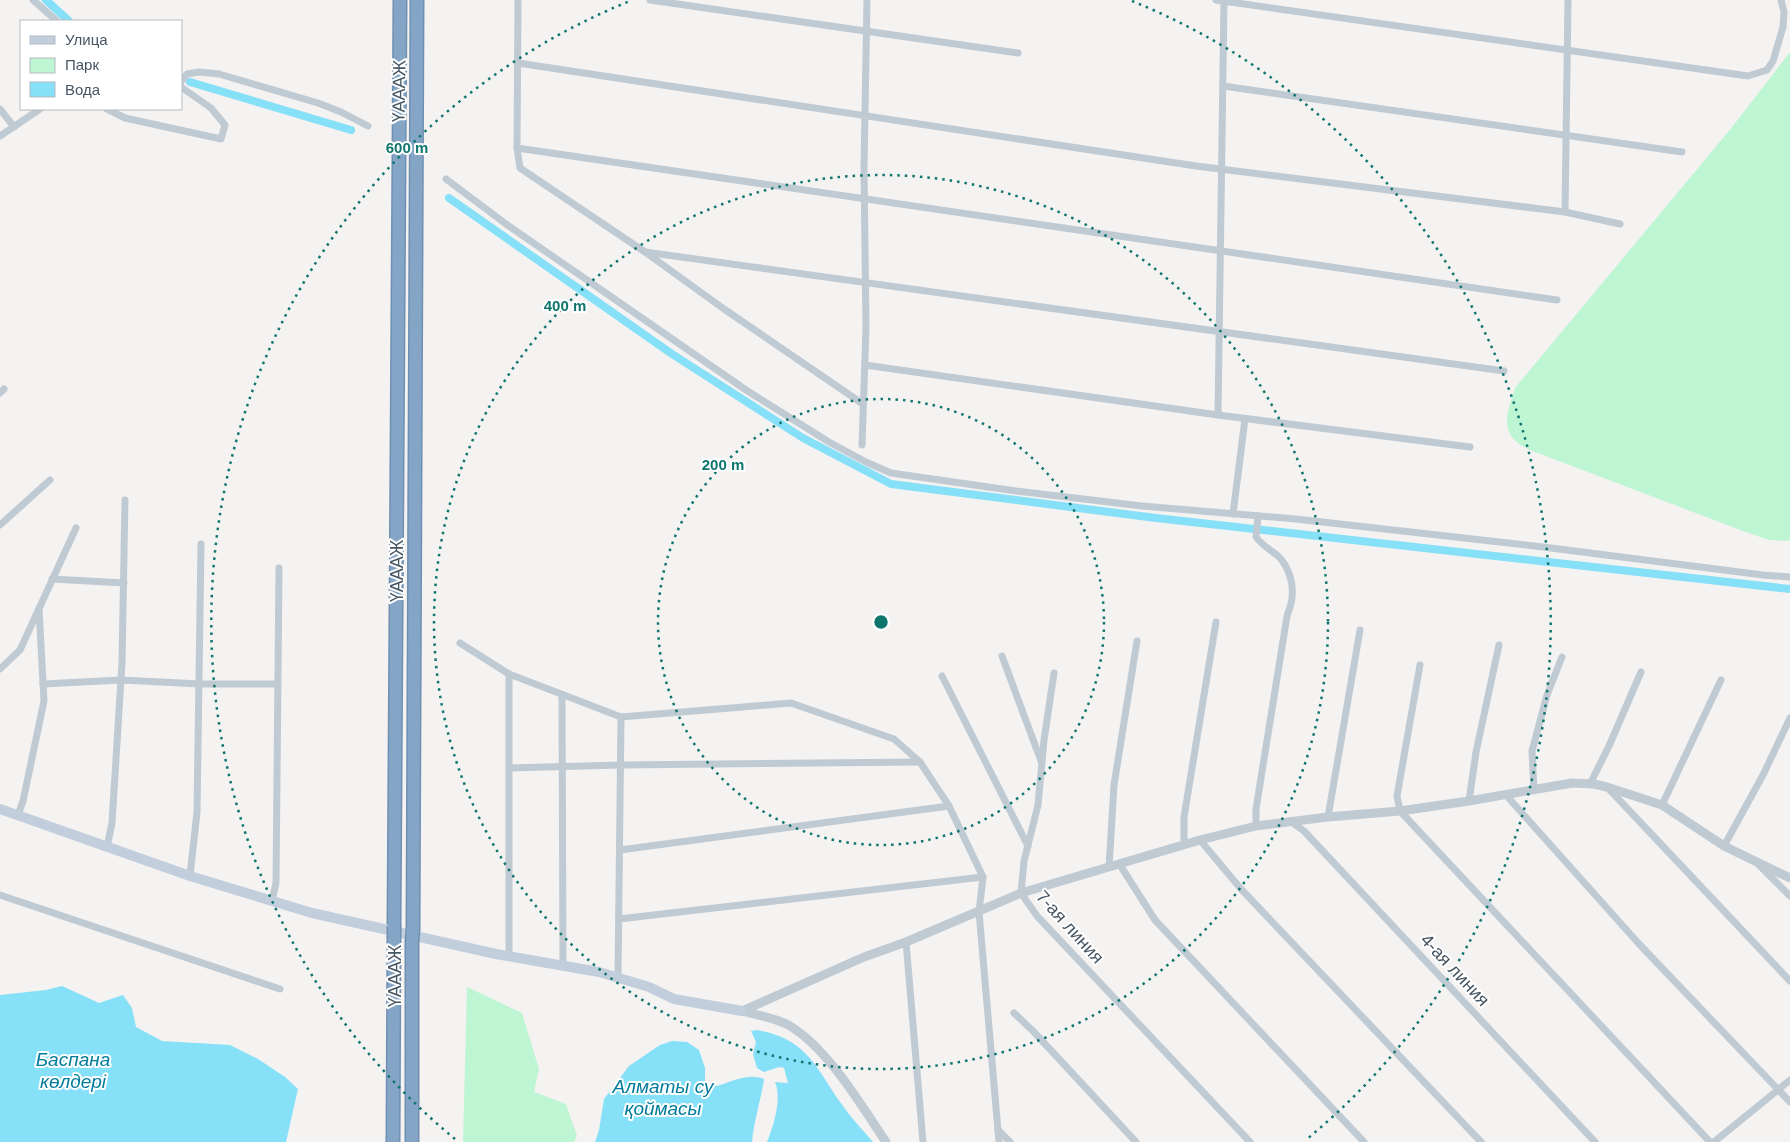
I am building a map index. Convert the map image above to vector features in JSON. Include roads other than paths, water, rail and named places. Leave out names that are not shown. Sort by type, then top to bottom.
[{"type":"highway","name":"ҮАААЖ","points":[[393,1142],[397,203],[400,0]]},
{"type":"highway","name":"ҮАААЖ","points":[[412,1142],[417,0]]},
{"type":"main road","points":[[0,809],[190,876],[339,920],[618,977],[649,987],[674,999],[742,1011]]},
{"type":"street","points":[[34,0],[56,20]]},
{"type":"street","points":[[518,0],[516,148],[520,168],[645,252],[724,309],[863,404]]},
{"type":"street","points":[[650,0],[1018,53]]},
{"type":"street","points":[[862,445],[866,283],[866,0]]},
{"type":"street","points":[[1216,0],[1748,76],[1766,70],[1774,61],[1784,12],[1781,0]]},
{"type":"street","points":[[1565,212],[1568,0]]},
{"type":"street","points":[[1218,415],[1224,1]]},
{"type":"street","points":[[518,63],[1222,169],[1565,212],[1620,224]]},
{"type":"street","points":[[182,81],[187,74],[199,72],[219,74],[318,103],[368,126]]},
{"type":"street","points":[[1223,86],[1682,152]]},
{"type":"street","points":[[109,110],[125,118],[221,139],[225,125],[211,108],[182,88]]},
{"type":"street","points":[[0,109],[14,127]]},
{"type":"street","points":[[0,136],[39,110]]},
{"type":"street","points":[[516,148],[1557,300]]},
{"type":"street","points":[[446,179],[506,224],[746,390],[830,442],[866,462],[891,473],[1016,491],[1233,514],[1258,520],[1543,547],[1678,565],[1790,577]]},
{"type":"street","points":[[645,252],[1504,372]]},
{"type":"street","points":[[865,365],[1218,415],[1470,447]]},
{"type":"street","points":[[1233,514],[1245,418]]},
{"type":"street","points":[[0,525],[50,480]]},
{"type":"street","points":[[107,847],[112,823],[121,680],[125,500]]},
{"type":"street","points":[[1256,826],[1256,809],[1287,616],[1292,598],[1292,584],[1287,567],[1278,556],[1262,545],[1256,537],[1258,520]]},
{"type":"street","points":[[0,669],[20,650],[76,528]]},
{"type":"street","points":[[190,876],[197,812],[201,544]]},
{"type":"street","points":[[272,901],[276,883],[279,568]]},
{"type":"street","points":[[52,580],[124,582]]},
{"type":"street","points":[[18,815],[23,801],[44,701],[39,609]]},
{"type":"street","points":[[1184,845],[1184,817],[1216,622]]},
{"type":"street","points":[[1328,817],[1360,630]]},
{"type":"street","points":[[1109,867],[1108,858],[1114,785],[1137,641]]},
{"type":"street","points":[[460,643],[509,674],[622,717],[791,703],[894,739],[920,762],[949,806],[983,877],[979,912],[1000,1142]]},
{"type":"street","points":[[1469,801],[1476,752],[1499,645]]},
{"type":"street","points":[[1002,656],[1042,763]]},
{"type":"street","points":[[1534,790],[1532,751],[1547,694],[1562,657]]},
{"type":"street","points":[[1420,665],[1397,796],[1400,811],[1712,1142],[1790,1080]]},
{"type":"street","points":[[1590,784],[1610,746],[1641,672]]},
{"type":"street","name":"7-ая линия","points":[[1054,673],[1038,805],[1024,862],[1021,893],[1037,916],[1250,1142]]},
{"type":"street","points":[[509,674],[509,956]]},
{"type":"street","points":[[942,676],[1028,846]]},
{"type":"street","points":[[43,684],[121,680],[200,684],[278,684]]},
{"type":"street","points":[[1662,805],[1721,680]]},
{"type":"street","points":[[562,695],[563,966]]},
{"type":"street","points":[[618,977],[622,717]]},
{"type":"street","points":[[1724,846],[1763,775],[1790,718]]},
{"type":"street","points":[[509,768],[920,762]]},
{"type":"street","points":[[742,1011],[864,957],[906,942],[1021,893],[1200,840],[1256,826],[1400,811],[1572,783],[1607,787],[1662,805],[1724,846],[1790,878]]},
{"type":"street","points":[[1607,787],[1790,981]]},
{"type":"street","points":[[1505,794],[1640,945],[1790,1102]]},
{"type":"street","points":[[620,850],[949,806]]},
{"type":"street","name":"4-ая линия","points":[[1290,821],[1304,830],[1595,1142]]},
{"type":"street","points":[[1200,840],[1241,889],[1481,1142]]},
{"type":"street","points":[[1755,861],[1790,896]]},
{"type":"street","points":[[1120,864],[1155,920],[1364,1142]]},
{"type":"street","points":[[619,919],[983,877]]},
{"type":"street","points":[[0,895],[280,989]]},
{"type":"street","points":[[906,942],[923,1142]]},
{"type":"street","points":[[742,1011],[788,1025],[807,1038],[848,1085],[886,1142]]},
{"type":"street","points":[[1014,1013],[1136,1142]]},
{"type":"street","points":[[998,1129],[1010,1142]]},
{"type":"water","name":"Баспана көлдері","points":[[62,986],[99,1003],[123,995],[132,1008],[136,1027],[162,1041],[230,1045],[258,1059],[285,1077],[298,1089],[286,1142],[0,1142],[0,995],[46,990]]},
{"type":"water","points":[[757,1030],[775,1034],[789,1040],[800,1048],[818,1068],[846,1111],[873,1142],[767,1142],[777,1104],[778,1096],[775,1082],[788,1083],[784,1068],[779,1067],[764,1072],[757,1068],[753,1054],[756,1042],[751,1031]]},
{"type":"water","name":"Алматы су қоймасы","points":[[672,1041],[687,1042],[699,1050],[705,1068],[705,1080],[708,1087],[750,1077],[764,1079],[752,1142],[595,1142],[604,1099],[629,1066],[660,1045]]},
{"type":"waterway","points":[[46,0],[68,20]]},
{"type":"waterway","points":[[190,82],[351,130]]},
{"type":"waterway","points":[[449,198],[672,354],[803,438],[891,484],[1156,518],[1790,589]]}]
